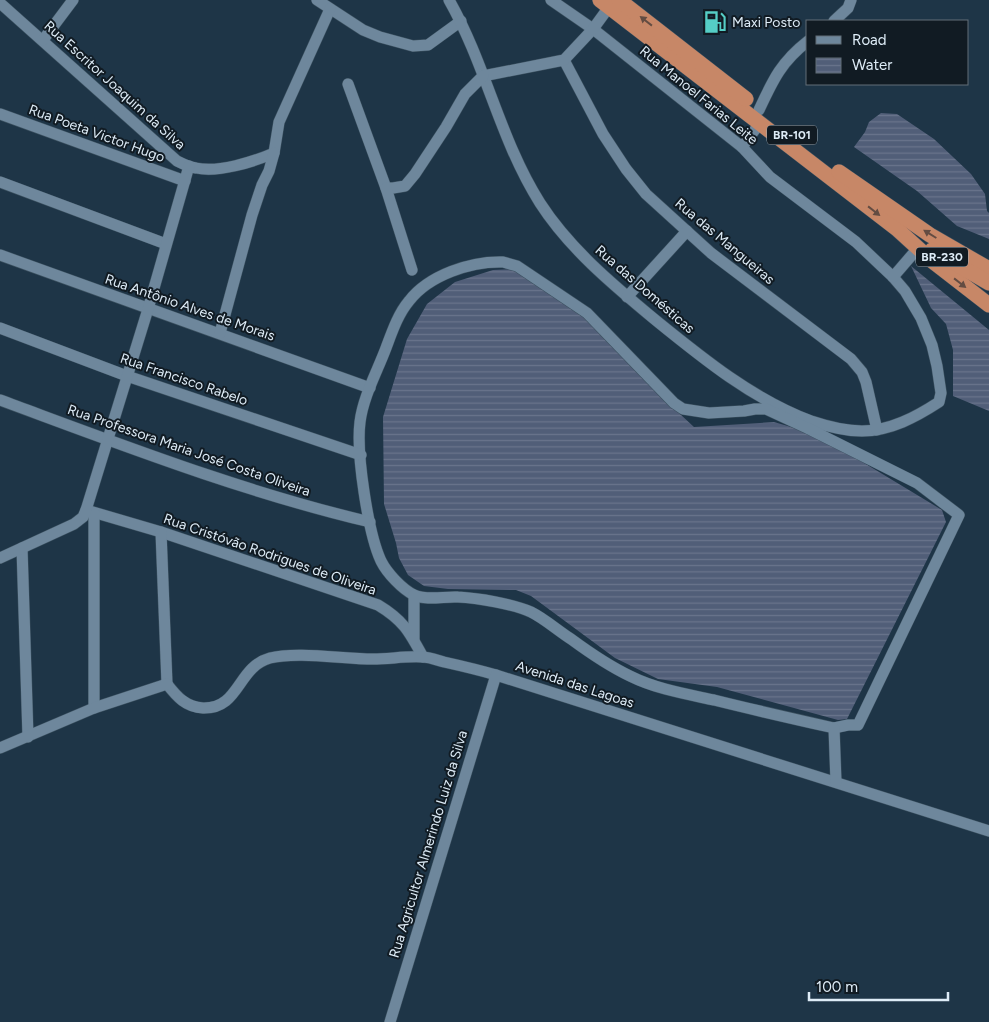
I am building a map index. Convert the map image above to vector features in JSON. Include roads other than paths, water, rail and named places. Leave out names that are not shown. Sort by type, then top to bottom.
[{"type":"highway","name":"BR-101","points":[[609,2],[760,117],[897,229]]},
{"type":"highway","name":"BR-101","points":[[760,117],[884,204],[972,259],[989,267]]},
{"type":"highway","points":[[897,229],[989,306]]},
{"type":"highway","name":"BR-230","points":[[897,229],[989,283]]},
{"type":"street","points":[[43,40],[73,0]]},
{"type":"street","points":[[317,0],[363,30],[380,38],[412,46],[428,45],[461,21]]},
{"type":"street","name":"Rua das Domésticas","points":[[449,0],[461,21],[520,166],[540,203],[570,242],[627,297],[686,346],[769,401],[818,423],[860,431],[877,430],[898,424],[918,415],[939,402],[941,393]]},
{"type":"street","name":"Rua Manoel Farias Leite","points":[[551,0],[593,28],[742,147],[770,177],[856,242],[893,277],[905,291],[922,318],[934,352],[941,393]]},
{"type":"street","points":[[835,20],[848,8],[851,0]]},
{"type":"street","name":"Rua Escritor Joaquim da Silva","points":[[1,2],[95,89],[177,161],[189,166]]},
{"type":"street","points":[[386,188],[405,186],[416,174],[465,94],[483,76],[564,60],[593,28],[609,2]]},
{"type":"street","points":[[220,333],[252,215],[269,171],[279,122],[330,9]]},
{"type":"street","points":[[742,147],[760,117],[782,66],[794,52],[806,43]]},
{"type":"street","name":"Rua das Mangueiras","points":[[564,60],[603,134],[626,169],[646,194],[686,231],[734,271],[851,359],[862,372],[877,430]]},
{"type":"street","points":[[348,84],[386,188],[412,270]]},
{"type":"street","name":"Rua Poeta Victor Hugo","points":[[0,114],[185,181]]},
{"type":"street","points":[[94,708],[90,512],[108,440],[189,166],[211,170],[252,161],[274,153]]},
{"type":"street","points":[[0,182],[166,244]]},
{"type":"street","points":[[627,297],[686,231]]},
{"type":"street","points":[[893,277],[918,248]]},
{"type":"street","name":"Rua Antônio Alves de Morais","points":[[0,256],[370,388]]},
{"type":"street","points":[[503,262],[517,266],[587,314],[674,403],[684,409],[709,413],[766,409],[808,428],[923,487],[959,516],[858,725],[834,728],[648,684],[602,661],[543,620],[519,608],[459,597],[422,597],[414,595],[403,587],[382,563],[370,522],[360,455],[360,422],[362,409],[370,388],[401,313],[410,300],[450,271],[484,263],[503,262]]},
{"type":"street","name":"Rua Francisco Rabelo","points":[[0,328],[127,376],[360,455]]},
{"type":"street","name":"Rua Professora Maria José Costa Oliveira","points":[[0,400],[108,440],[277,498],[370,522]]},
{"type":"street","points":[[0,558],[74,524],[90,512]]},
{"type":"street","name":"Rua Cristóvão Rodrigues de Oliveira","points":[[90,512],[161,532],[378,605],[394,615],[406,626],[423,656]]},
{"type":"street","points":[[0,748],[94,708],[167,684],[161,532]]},
{"type":"street","points":[[22,548],[28,737]]},
{"type":"street","points":[[414,595],[414,639]]},
{"type":"street","name":"Avenida das Lagoas","points":[[167,684],[185,703],[196,707],[212,708],[222,705],[252,668],[271,658],[296,656],[373,659],[423,656],[496,675],[989,831]]},
{"type":"street","name":"Rua Agricultor Almerindo Luiz da Silva","points":[[390,1022],[496,675]]},
{"type":"street","points":[[834,728],[836,782]]},
{"type":"water","points":[[881,113],[897,114],[934,139],[971,174],[985,194],[987,211],[989,213],[989,239],[957,226],[917,191],[854,147],[865,132],[869,122]]},
{"type":"water","points":[[911,266],[989,330],[989,411],[953,396],[953,350],[946,324],[931,308]]},
{"type":"water","points":[[518,269],[579,308],[667,402],[694,427],[774,422],[812,433],[942,510],[946,522],[847,719],[838,720],[717,687],[658,679],[615,658],[531,596],[516,590],[448,589],[424,586],[408,575],[399,558],[384,504],[383,417],[407,339],[427,304],[455,282],[493,270]]},
{"type":"place","name":"Maxi Posto","points":[[715,22]]}]
